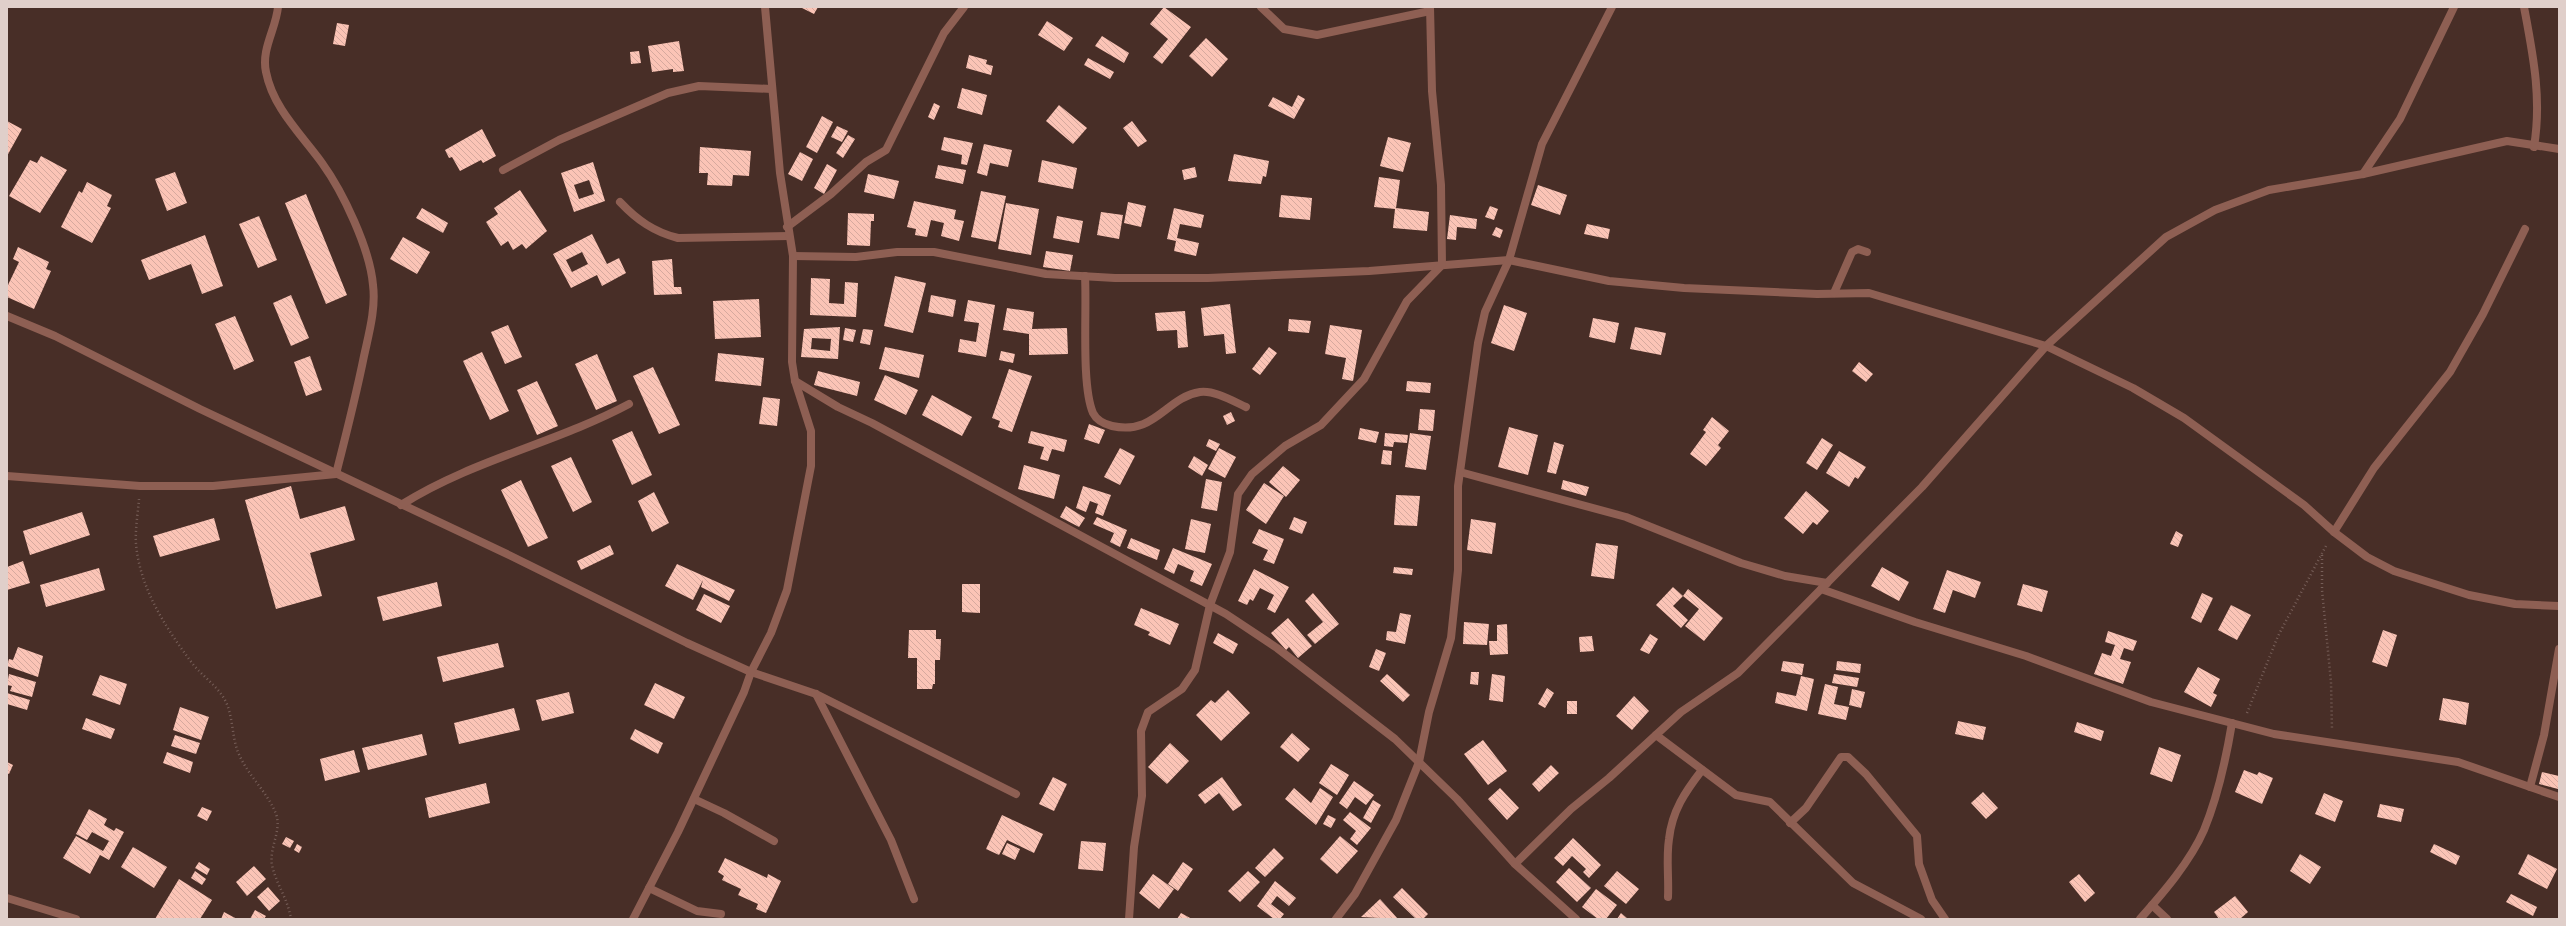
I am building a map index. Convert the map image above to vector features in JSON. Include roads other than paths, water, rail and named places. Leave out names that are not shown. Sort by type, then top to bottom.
[{"type":"street","points":[[278,7],[266,52],[265,70],[268,83],[279,107],[322,164],[336,187],[363,242],[374,285],[371,325],[355,403],[336,474]]},
{"type":"street","points":[[633,919],[694,799],[744,692],[751,672],[772,633],[787,590],[811,466],[811,431],[795,381],[792,362],[793,256],[787,227],[764,7]]},
{"type":"street","points":[[787,227],[831,194],[866,162],[886,150],[944,33],[964,7]]},
{"type":"street","points":[[1129,919],[1134,847],[1142,796],[1141,731],[1148,712],[1182,689],[1190,679],[1194,670],[1210,605],[1230,552],[1232,520],[1238,494],[1248,479],[1285,446],[1320,425],[1364,380],[1407,301],[1442,265],[1441,185],[1432,91],[1430,9],[1317,35],[1284,29],[1262,7]]},
{"type":"street","points":[[1336,919],[1355,894],[1396,820],[1419,762],[1429,712],[1451,638],[1458,570],[1460,472],[1485,312],[1509,260],[1542,144],[1612,7]]},
{"type":"street","points":[[2363,174],[2400,119],[2454,7]]},
{"type":"street","points":[[2524,7],[2538,94],[2539,118],[2534,147]]},
{"type":"street","points":[[503,170],[559,140],[668,93],[699,86],[772,88]]},
{"type":"street","points":[[1515,864],[1571,809],[1681,712],[1738,673],[1922,487],[2046,346],[2166,237],[2214,210],[2269,190],[2363,174],[2498,143],[2508,142],[2534,147],[2559,149]]},
{"type":"street","points":[[620,202],[648,226],[661,234],[678,238],[789,236]]},
{"type":"street","points":[[2334,532],[2374,468],[2450,372],[2483,314],[2525,229]]},
{"type":"street","points":[[1834,293],[1852,252],[1858,249],[1867,252]]},
{"type":"street","points":[[793,256],[856,257],[897,252],[934,252],[1046,274],[1208,278],[1369,271],[1509,260],[1609,281],[1684,288],[1869,293],[1900,300],[2046,346],[2133,388],[2184,418],[2304,505],[2334,532],[2367,557],[2394,571],[2421,581],[2469,595],[2515,604],[2559,606]]},
{"type":"street","points":[[1085,276],[1087,378],[1093,412],[1098,420],[1115,427],[1134,429],[1183,399],[1200,392],[1223,396],[1246,407]]},
{"type":"street","points":[[7,316],[55,336],[200,410],[402,504],[687,643],[751,672],[816,694],[1016,794]]},
{"type":"street","points":[[795,381],[838,407],[872,423],[1210,605],[1283,653],[1369,718],[1419,762],[1498,843],[1515,864],[1576,919]]},
{"type":"street","points":[[402,504],[428,488],[461,473],[603,418],[629,404]]},
{"type":"street","points":[[1460,472],[1626,517],[1741,562],[1785,576],[1824,586],[1915,622],[2026,656],[2151,702],[2274,734],[2458,762],[2559,797]]},
{"type":"street","points":[[7,476],[140,486],[212,486],[336,474]]},
{"type":"street","points":[[2530,787],[2544,735],[2559,649]]},
{"type":"street","points":[[816,694],[891,840],[914,899]]},
{"type":"street","points":[[2140,919],[2184,864],[2204,830],[2225,766],[2232,723]]},
{"type":"street","points":[[1656,735],[1736,795],[1770,802],[1853,883],[1921,919]]},
{"type":"street","points":[[1790,823],[1806,808],[1841,757],[1848,757],[1866,774],[1917,836],[1919,864],[1932,900],[1945,919]]},
{"type":"street","points":[[1668,897],[1668,840],[1672,821],[1685,791],[1702,770]]},
{"type":"street","points":[[694,799],[724,813],[774,842]]},
{"type":"street","points":[[649,888],[696,911],[720,914]]},
{"type":"street","points":[[7,898],[76,919]]},
{"type":"street","points":[[2152,905],[2167,919]]}]
